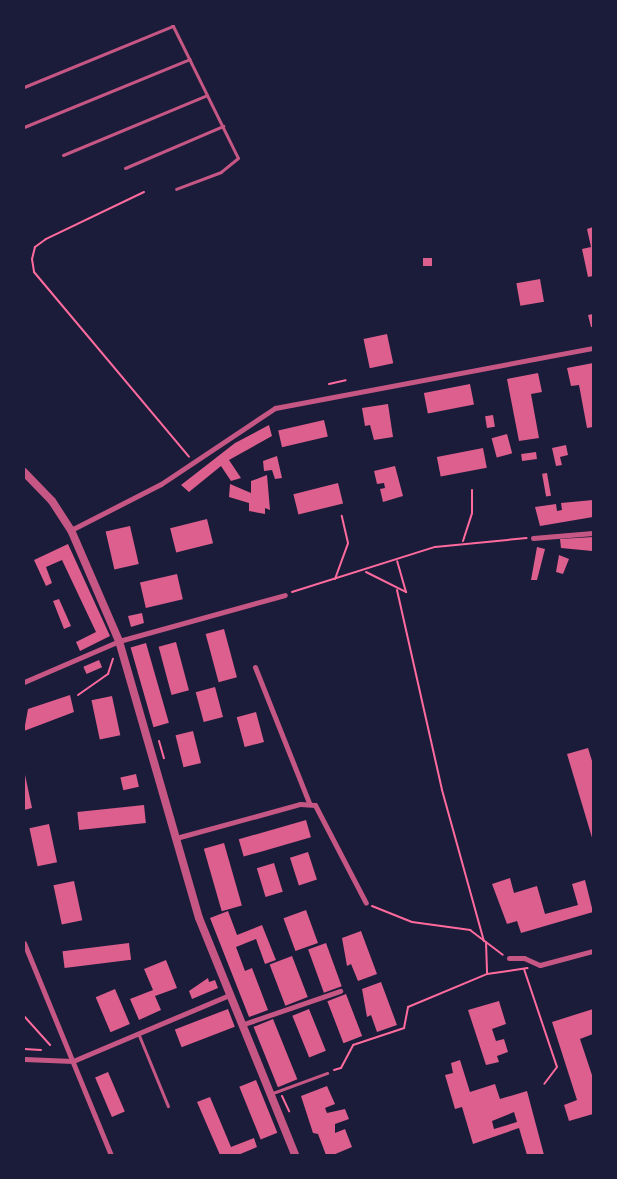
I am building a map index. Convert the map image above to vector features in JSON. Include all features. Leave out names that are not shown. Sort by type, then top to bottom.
[{"type":"street","points":[[71,530],[161,484],[258,417],[296,401],[593,348]]},
{"type":"street","points":[[24,472],[46,494],[71,530],[118,641],[198,918],[294,1155]]},
{"type":"street","points":[[533,538],[593,533]]},
{"type":"street","points":[[24,682],[118,641],[285,594]]},
{"type":"street","points":[[255,667],[309,803],[321,810],[366,903]]},
{"type":"street","points":[[176,838],[309,803]]},
{"type":"street","points":[[24,943],[111,1155]]},
{"type":"street","points":[[509,958],[524,958],[540,965],[593,951]]},
{"type":"street","points":[[241,1025],[340,992]]},
{"type":"street","points":[[24,1059],[73,1061],[230,995]]},
{"type":"lane","points":[[24,87],[172,25],[238,158],[221,172],[176,189]]},
{"type":"lane","points":[[24,127],[190,59]]},
{"type":"lane","points":[[63,155],[207,95]]},
{"type":"lane","points":[[126,168],[222,126]]},
{"type":"lane","points":[[138,1033],[168,1106]]},
{"type":"lane","points":[[270,1094],[327,1073]]},
{"type":"path","points":[[144,192],[46,239],[36,247],[32,259],[34,272],[192,461]]},
{"type":"path","points":[[329,384],[346,380]]},
{"type":"path","points":[[463,540],[472,513],[472,490]]},
{"type":"path","points":[[335,579],[348,543],[342,516]]},
{"type":"path","points":[[285,594],[366,572],[463,540],[533,538]]},
{"type":"path","points":[[366,572],[398,590],[406,592],[396,561]]},
{"type":"path","points":[[398,590],[442,790],[485,941],[487,974]]},
{"type":"path","points":[[78,695],[108,674],[113,659]]},
{"type":"path","points":[[159,741],[164,758]]},
{"type":"path","points":[[366,903],[412,922],[454,924],[485,941],[509,958]]},
{"type":"path","points":[[327,1073],[341,1068],[353,1045],[404,1028],[408,1007],[487,974],[540,965]]},
{"type":"path","points":[[524,969],[557,1067],[544,1084]]},
{"type":"path","points":[[24,1016],[50,1045]]},
{"type":"path","points":[[24,1049],[41,1050]]},
{"type":"path","points":[[282,1096],[288,1111]]},
{"type":"building","points":[[593,227],[593,276],[588,277],[582,249],[591,247],[587,229]]},
{"type":"building","points":[[423,258],[432,258],[432,266],[423,266]]},
{"type":"building","points":[[540,279],[544,302],[520,306],[516,283]]},
{"type":"building","points":[[593,314],[593,327],[591,327],[588,315]]},
{"type":"building","points":[[387,334],[393,363],[370,368],[364,339]]},
{"type":"building","points":[[593,363],[593,427],[587,428],[579,385],[571,386],[567,368]]},
{"type":"building","points":[[538,373],[542,392],[531,394],[539,438],[519,441],[507,379]]},
{"type":"building","points":[[470,384],[474,405],[428,414],[424,393]]},
{"type":"building","points":[[388,404],[393,437],[374,440],[370,425],[365,426],[362,408]]},
{"type":"building","points":[[493,415],[495,427],[487,428],[485,416]]},
{"type":"building","points":[[324,420],[328,437],[282,447],[278,431]]},
{"type":"building","points":[[269,425],[272,436],[229,460],[241,478],[231,481],[221,466],[189,492],[181,485],[235,443]]},
{"type":"building","points":[[507,434],[512,453],[497,457],[492,438]]},
{"type":"building","points":[[566,445],[568,455],[560,457],[562,465],[556,466],[552,448]]},
{"type":"building","points":[[483,448],[487,468],[441,477],[437,457]]},
{"type":"building","points":[[536,452],[537,459],[522,461],[521,454]]},
{"type":"building","points":[[277,456],[282,478],[275,479],[272,470],[264,471],[263,461]]},
{"type":"building","points":[[395,466],[403,496],[383,502],[380,489],[385,488],[384,483],[377,484],[374,471]]},
{"type":"building","points":[[547,473],[551,496],[546,497],[542,474]]},
{"type":"building","points":[[267,475],[270,510],[265,508],[265,514],[249,511],[249,503],[229,497],[230,484],[251,493],[251,481]]},
{"type":"building","points":[[338,483],[343,503],[298,515],[293,494]]},
{"type":"building","points":[[593,500],[593,517],[540,526],[535,507],[556,504],[557,511],[562,510],[561,503]]},
{"type":"building","points":[[207,519],[213,543],[176,552],[170,528]]},
{"type":"building","points":[[130,526],[139,564],[114,570],[106,532]]},
{"type":"building","points":[[593,537],[592,551],[561,548],[560,539]]},
{"type":"building","points":[[68,544],[110,636],[80,651],[76,642],[96,632],[62,560],[46,567],[52,583],[46,586],[34,560]]},
{"type":"building","points":[[537,547],[545,549],[537,580],[531,580]]},
{"type":"building","points":[[559,555],[569,559],[563,574],[556,572]]},
{"type":"building","points":[[177,574],[183,599],[146,608],[140,583]]},
{"type":"building","points":[[59,599],[71,626],[64,629],[53,601]]},
{"type":"building","points":[[142,613],[144,623],[131,627],[128,616]]},
{"type":"building","points":[[224,629],[237,677],[219,682],[206,634]]},
{"type":"building","points":[[176,642],[189,690],[172,695],[159,647]]},
{"type":"building","points":[[146,643],[169,723],[153,727],[131,647]]},
{"type":"building","points":[[99,660],[102,667],[86,674],[83,667]]},
{"type":"building","points":[[215,687],[223,717],[204,722],[196,692]]},
{"type":"building","points":[[70,695],[74,712],[24,731],[28,709]]},
{"type":"building","points":[[112,696],[120,735],[100,739],[91,700]]},
{"type":"building","points":[[256,712],[264,742],[245,747],[237,717]]},
{"type":"building","points":[[193,731],[201,763],[184,767],[176,735]]},
{"type":"building","points":[[588,748],[593,764],[593,841],[567,754]]},
{"type":"building","points":[[24,770],[32,808],[24,810]]},
{"type":"building","points":[[136,774],[139,787],[123,790],[120,778]]},
{"type":"building","points":[[144,805],[146,823],[79,830],[77,812]]},
{"type":"building","points":[[306,820],[311,837],[244,857],[239,839]]},
{"type":"building","points":[[49,824],[57,862],[38,866],[29,828]]},
{"type":"building","points":[[224,843],[242,905],[222,911],[204,849]]},
{"type":"building","points":[[308,852],[317,880],[299,885],[290,858]]},
{"type":"building","points":[[274,863],[283,892],[266,897],[257,868]]},
{"type":"building","points":[[510,878],[514,893],[537,886],[545,914],[578,905],[572,884],[585,880],[593,912],[521,933],[517,921],[507,924],[492,884]]},
{"type":"building","points":[[74,881],[82,920],[62,924],[53,885]]},
{"type":"building","points":[[306,910],[318,943],[295,951],[283,918]]},
{"type":"building","points":[[228,911],[237,935],[262,925],[276,960],[265,964],[256,939],[236,947],[245,971],[252,968],[268,1010],[249,1017],[210,918]]},
{"type":"building","points":[[361,931],[377,974],[358,981],[351,964],[347,966],[342,938]]},
{"type":"building","points":[[129,943],[131,960],[65,968],[62,951]]},
{"type":"building","points":[[326,943],[342,986],[324,993],[308,949]]},
{"type":"building","points":[[292,956],[308,997],[285,1006],[270,965]]},
{"type":"building","points":[[166,960],[177,988],[155,996],[161,1010],[139,1020],[130,999],[153,990],[144,969]]},
{"type":"building","points":[[208,978],[209,982],[215,980],[218,988],[192,999],[189,991]]},
{"type":"building","points":[[381,982],[397,1025],[377,1032],[371,1015],[367,1017],[362,989]]},
{"type":"building","points":[[115,989],[130,1024],[111,1032],[96,997]]},
{"type":"building","points":[[346,994],[362,1036],[343,1043],[327,1001]]},
{"type":"building","points":[[499,1001],[506,1024],[492,1029],[496,1041],[504,1039],[508,1052],[497,1056],[499,1062],[486,1065],[468,1010]]},
{"type":"building","points":[[228,1009],[235,1027],[182,1047],[175,1029]]},
{"type":"building","points":[[309,1009],[326,1051],[309,1057],[292,1016]]},
{"type":"building","points":[[593,1009],[593,1034],[580,1039],[593,1078],[593,1114],[569,1121],[564,1105],[577,1100],[552,1022]]},
{"type":"building","points":[[273,1019],[297,1079],[278,1087],[254,1027]]},
{"type":"building","points":[[460,1060],[470,1092],[495,1084],[500,1099],[527,1091],[544,1155],[527,1155],[519,1128],[473,1144],[462,1107],[455,1109],[445,1075],[453,1073],[451,1063]],"holes":[[[514,1112],[517,1122],[494,1129],[492,1121]]]},
{"type":"building","points":[[108,1072],[125,1112],[112,1117],[95,1077]]},
{"type":"building","points":[[256,1080],[277,1133],[261,1140],[239,1087]]},
{"type":"building","points":[[327,1086],[335,1104],[325,1108],[327,1113],[345,1109],[349,1119],[335,1124],[335,1133],[345,1129],[352,1147],[333,1155],[326,1155],[318,1134],[313,1133],[301,1096]]},
{"type":"building","points":[[210,1097],[231,1147],[254,1138],[257,1147],[238,1155],[220,1155],[197,1102]]}]
